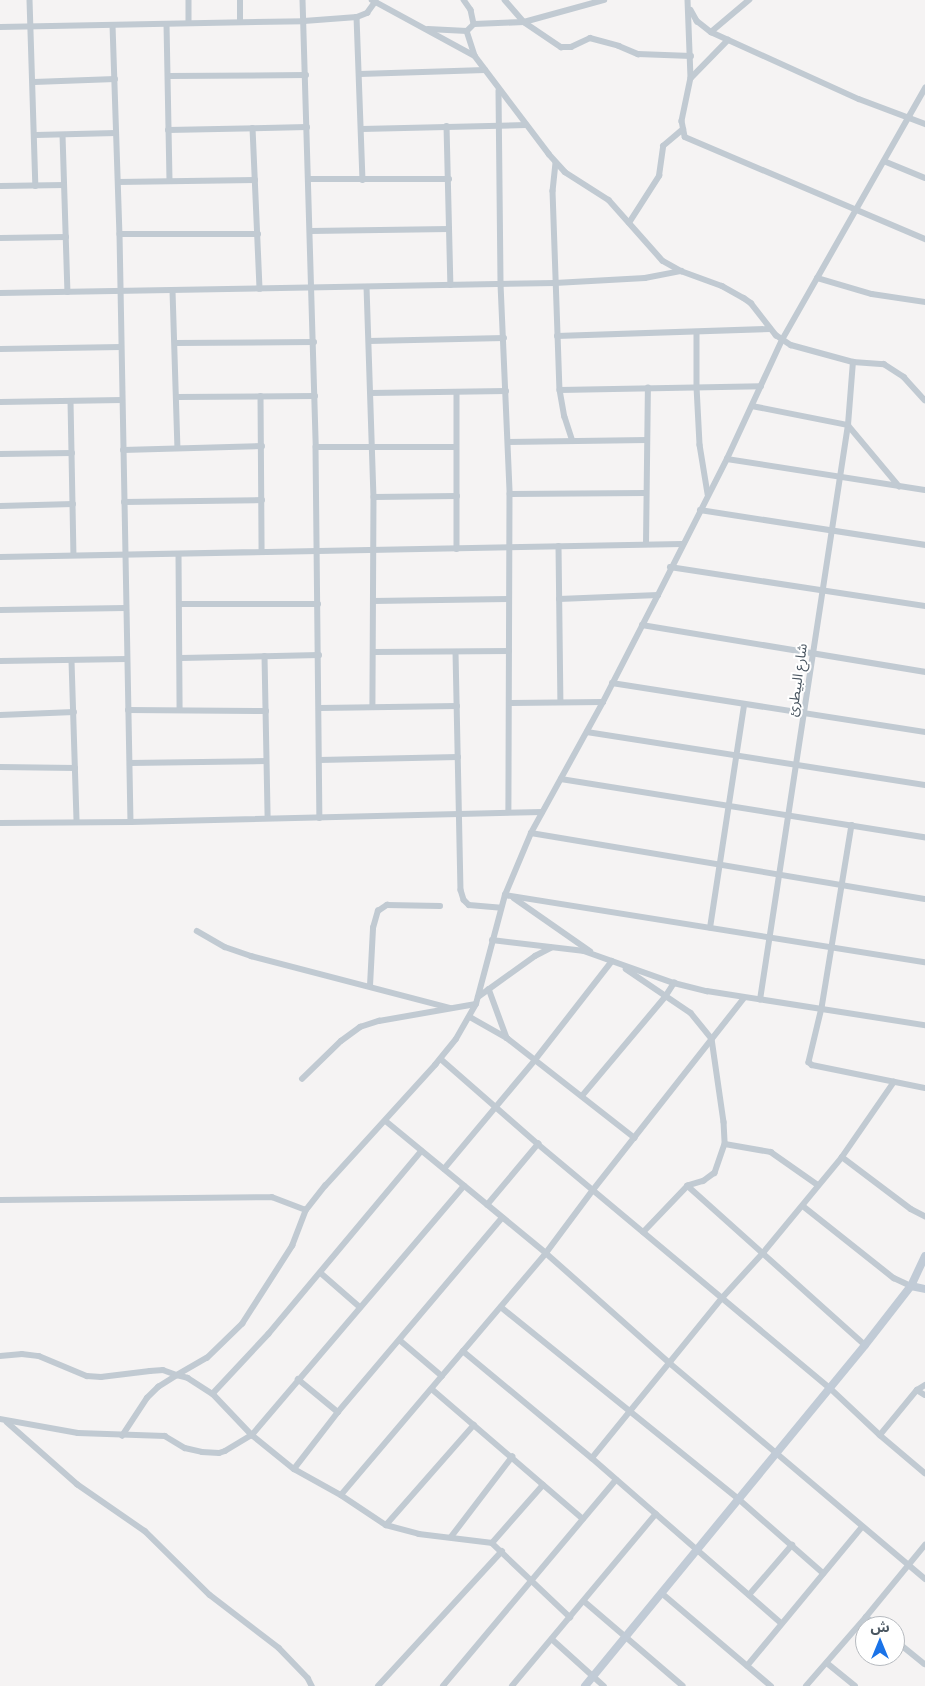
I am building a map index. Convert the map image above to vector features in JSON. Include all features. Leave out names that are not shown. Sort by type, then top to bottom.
[{"type":"main road","points":[[585,1686],[740,1500],[865,1345],[911,1286],[925,1256]]},
{"type":"main road","points":[[911,1286],[925,1289]]},
{"type":"street","points":[[30,0],[36,135],[36,186]]},
{"type":"street","points":[[189,0],[189,23]]},
{"type":"street","points":[[240,0],[240,22]]},
{"type":"street","points":[[303,0],[313,288],[318,551],[320,818]]},
{"type":"street","points":[[464,0],[470,10],[474,24]]},
{"type":"street","points":[[505,0],[524,22],[561,47],[571,47],[590,38],[619,46],[638,54],[691,56]]},
{"type":"street","points":[[424,28],[467,31],[474,24],[524,22],[604,0]]},
{"type":"street","points":[[688,0],[690,8],[691,78],[682,121],[684,136],[855,211],[925,239]]},
{"type":"street","points":[[711,32],[749,0]]},
{"type":"street","points":[[0,27],[304,21],[357,17],[366,14],[374,1],[475,56]]},
{"type":"street","points":[[690,8],[697,21],[711,32],[859,99],[925,124]]},
{"type":"street","points":[[357,17],[363,180]]},
{"type":"street","points":[[167,24],[170,181]]},
{"type":"street","points":[[113,25],[120,234],[131,822]]},
{"type":"street","points":[[467,31],[475,56],[499,91],[556,163],[576,180],[609,200],[663,261],[681,271],[722,286],[744,298],[751,303],[770,329],[782,340],[796,347],[853,362],[885,365],[904,377],[925,400]]},
{"type":"street","points":[[691,78],[728,40]]},
{"type":"street","points":[[360,74],[485,70]]},
{"type":"street","points":[[168,76],[306,75]]},
{"type":"street","points":[[34,82],[115,80]]},
{"type":"street","points":[[122,1436],[147,1398],[158,1387],[216,1351],[242,1324],[292,1246],[306,1210],[325,1186],[386,1121],[441,1058],[470,1017],[476,1004],[505,895],[531,833],[587,732],[658,595],[670,567],[752,406],[782,340],[925,88]]},
{"type":"street","points":[[499,91],[501,284],[510,494],[508,547],[511,703],[509,812]]},
{"type":"street","points":[[362,129],[526,125]]},
{"type":"street","points":[[448,126],[451,285]]},
{"type":"street","points":[[168,130],[307,127]]},
{"type":"street","points":[[252,128],[260,289]]},
{"type":"street","points":[[629,223],[659,176],[662,146],[682,129]]},
{"type":"street","points":[[36,135],[116,133]]},
{"type":"street","points":[[63,135],[68,292]]},
{"type":"street","points":[[884,161],[925,178]]},
{"type":"street","points":[[556,163],[553,191],[560,390],[565,416],[573,441]]},
{"type":"street","points":[[308,179],[449,179]]},
{"type":"street","points":[[118,182],[255,180]]},
{"type":"street","points":[[0,186],[64,185]]},
{"type":"street","points":[[311,231],[450,230]]},
{"type":"street","points":[[120,234],[258,234]]},
{"type":"street","points":[[0,238],[66,237]]},
{"type":"street","points":[[0,293],[555,283],[645,278],[681,271]]},
{"type":"street","points":[[817,278],[872,294],[925,302]]},
{"type":"street","points":[[367,287],[374,498],[372,601],[374,652],[373,708]]},
{"type":"street","points":[[173,291],[178,448]]},
{"type":"street","points":[[557,336],[697,333],[770,329]]},
{"type":"street","points":[[697,333],[697,387],[701,459],[708,494]]},
{"type":"street","points":[[369,341],[504,338]]},
{"type":"street","points":[[175,343],[314,342]]},
{"type":"street","points":[[0,349],[121,347]]},
{"type":"street","name":"شارع البيطرئ","points":[[760,1000],[768,937],[806,713],[822,590],[848,425],[853,362]]},
{"type":"street","points":[[560,390],[760,386]]},
{"type":"street","points":[[646,544],[648,388]]},
{"type":"street","points":[[371,393],[506,391]]},
{"type":"street","points":[[456,392],[457,548]]},
{"type":"street","points":[[261,396],[262,552]]},
{"type":"street","points":[[176,397],[315,396]]},
{"type":"street","points":[[0,402],[122,400]]},
{"type":"street","points":[[70,401],[74,554]]},
{"type":"street","points":[[752,406],[848,425],[899,486]]},
{"type":"street","points":[[508,442],[647,440]]},
{"type":"street","points":[[123,450],[262,446]]},
{"type":"street","points":[[316,448],[456,447]]},
{"type":"street","points":[[0,454],[72,453]]},
{"type":"street","points":[[726,459],[925,490]]},
{"type":"street","points":[[510,494],[646,493]]},
{"type":"street","points":[[374,498],[456,496]]},
{"type":"street","points":[[124,502],[262,500]]},
{"type":"street","points":[[0,506],[73,504]]},
{"type":"street","points":[[700,510],[925,545]]},
{"type":"street","points":[[0,557],[74,554],[179,554],[682,544]]},
{"type":"street","points":[[559,546],[561,702]]},
{"type":"street","points":[[179,554],[180,710]]},
{"type":"street","points":[[670,567],[925,606]]},
{"type":"street","points":[[559,599],[658,595]]},
{"type":"street","points":[[372,601],[508,599]]},
{"type":"street","points":[[180,604],[318,604]]},
{"type":"street","points":[[0,610],[126,608]]},
{"type":"street","points":[[642,625],[925,672]]},
{"type":"street","points":[[374,652],[509,651]]},
{"type":"street","points":[[456,652],[458,814],[463,898],[471,906],[501,908]]},
{"type":"street","points":[[180,658],[319,655]]},
{"type":"street","points":[[265,656],[268,818]]},
{"type":"street","points":[[0,661],[127,659]]},
{"type":"street","points":[[72,661],[77,822]]},
{"type":"street","points":[[612,683],[925,732]]},
{"type":"street","points":[[511,703],[603,702]]},
{"type":"street","points":[[710,928],[728,807],[738,757],[744,705]]},
{"type":"street","points":[[320,708],[457,706]]},
{"type":"street","points":[[128,710],[266,711]]},
{"type":"street","points":[[0,714],[74,712]]},
{"type":"street","points":[[587,732],[925,785]]},
{"type":"street","points":[[319,760],[458,757]]},
{"type":"street","points":[[130,764],[266,761]]},
{"type":"street","points":[[0,767],[75,768]]},
{"type":"street","points":[[561,779],[925,838]]},
{"type":"street","points":[[0,823],[131,822],[542,812]]},
{"type":"street","points":[[852,825],[822,1008],[810,1064],[925,1088]]},
{"type":"street","points":[[531,833],[778,876],[925,899]]},
{"type":"street","points":[[505,895],[925,962]]},
{"type":"street","points":[[512,897],[596,955]]},
{"type":"street","points":[[370,986],[373,928],[378,911],[387,906],[440,906]]},
{"type":"street","points":[[197,931],[225,947],[251,956],[450,1008]]},
{"type":"street","points":[[492,940],[553,947],[596,955],[674,983],[744,998],[822,1008],[925,1025]]},
{"type":"street","points":[[478,997],[535,956],[553,947]]},
{"type":"street","points":[[444,1169],[535,1060],[612,961]]},
{"type":"street","points":[[620,965],[694,1016],[712,1039],[724,1122],[725,1144],[715,1173],[688,1186],[644,1232]]},
{"type":"street","points":[[582,1096],[665,997],[674,983]]},
{"type":"street","points":[[489,989],[507,1038]]},
{"type":"street","points":[[341,1495],[546,1253],[593,1190],[744,998]]},
{"type":"street","points":[[302,1079],[341,1041],[360,1027],[372,1022],[476,1004]]},
{"type":"street","points":[[470,1017],[507,1038],[635,1138]]},
{"type":"street","points":[[441,1058],[538,1144],[830,1388],[880,1435],[925,1473]]},
{"type":"street","points":[[592,1458],[671,1364],[722,1298],[763,1254],[842,1158],[894,1082]]},
{"type":"street","points":[[386,1121],[546,1253],[671,1364],[925,1579]]},
{"type":"street","points":[[487,1205],[538,1144]]},
{"type":"street","points":[[725,1144],[771,1152],[818,1185]]},
{"type":"street","points":[[213,1394],[321,1273],[422,1151]]},
{"type":"street","points":[[842,1158],[911,1209],[925,1216]]},
{"type":"street","points":[[2,1420],[78,1434],[165,1436],[185,1448],[210,1454],[222,1452],[252,1435],[464,1186]]},
{"type":"street","points":[[688,1186],[865,1345]]},
{"type":"street","points":[[0,1200],[272,1196],[306,1210]]},
{"type":"street","points":[[803,1206],[894,1278],[911,1286]]},
{"type":"street","points":[[294,1469],[338,1412],[401,1341],[502,1218]]},
{"type":"street","points":[[321,1273],[360,1307]]},
{"type":"street","points":[[501,1307],[740,1500],[823,1573]]},
{"type":"street","points":[[401,1341],[442,1376]]},
{"type":"street","points":[[463,1351],[592,1458],[781,1623]]},
{"type":"street","points":[[0,1356],[22,1354],[39,1356],[87,1376],[101,1377],[157,1370],[188,1378],[213,1394],[252,1435],[294,1469],[341,1495],[386,1526],[419,1534],[492,1543],[570,1617]]},
{"type":"street","points":[[298,1379],[338,1412]]},
{"type":"street","points":[[880,1435],[917,1390],[925,1385]]},
{"type":"street","points":[[432,1389],[583,1519]]},
{"type":"street","points":[[917,1390],[925,1396]]},
{"type":"street","points":[[2,1420],[77,1484],[145,1531],[210,1595],[279,1648],[308,1678],[312,1686]]},
{"type":"street","points":[[386,1526],[474,1425]]},
{"type":"street","points":[[451,1537],[512,1457]]},
{"type":"street","points":[[443,1686],[616,1480]]},
{"type":"street","points":[[492,1543],[543,1485]]},
{"type":"street","points":[[512,1686],[656,1514]]},
{"type":"street","points":[[746,1666],[862,1527]]},
{"type":"street","points":[[749,1595],[792,1545]]},
{"type":"street","points":[[867,1616],[925,1545]]},
{"type":"street","points":[[378,1686],[502,1551]]},
{"type":"street","points":[[662,1594],[771,1686]]},
{"type":"street","points":[[584,1601],[682,1686]]},
{"type":"street","points":[[806,1686],[855,1630]]},
{"type":"street","points":[[552,1639],[604,1686]]},
{"type":"street","points":[[905,1648],[925,1664]]},
{"type":"street","points":[[827,1662],[855,1686]]}]
